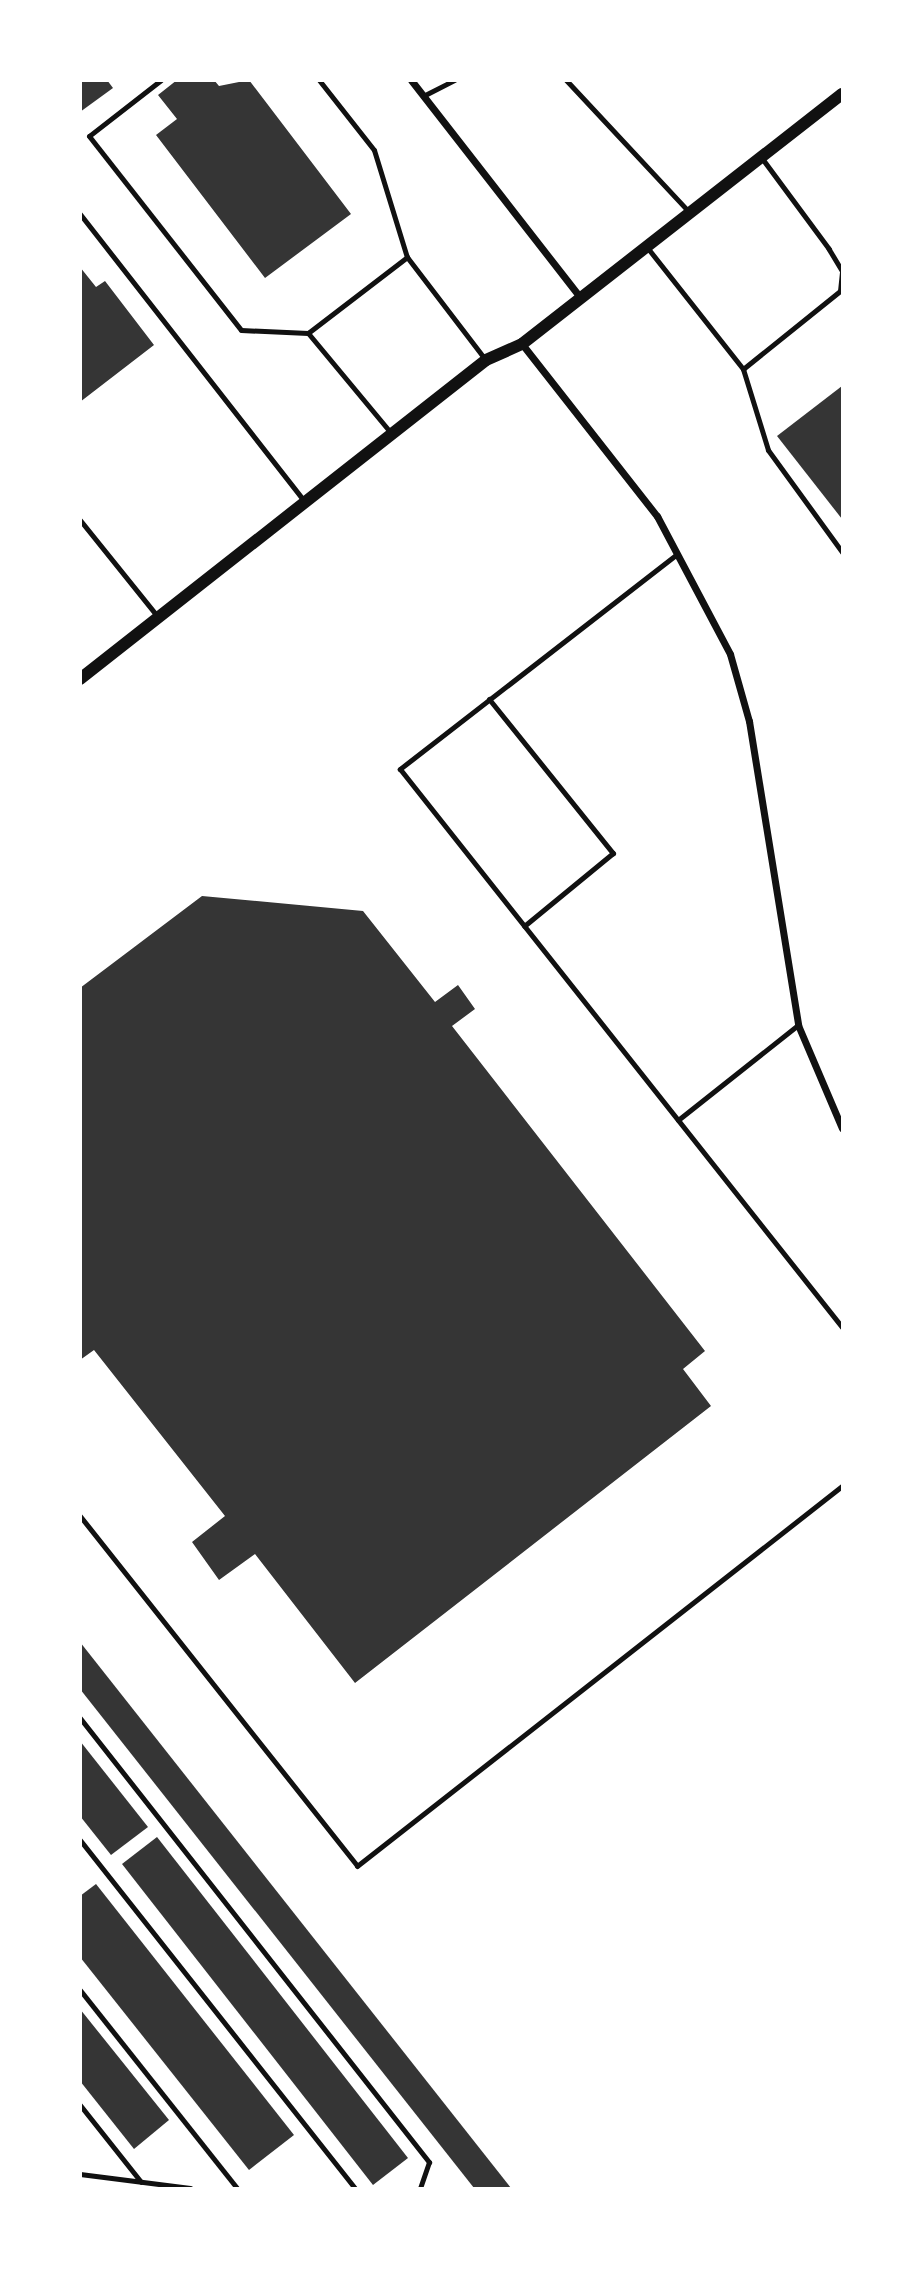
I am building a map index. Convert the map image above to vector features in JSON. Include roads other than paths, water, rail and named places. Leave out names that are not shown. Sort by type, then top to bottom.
[{"type":"street","points":[[411,80],[580,297]]},
{"type":"street","points":[[80,679],[304,500],[486,360],[522,344],[842,94]]},
{"type":"street","points":[[522,344],[657,516],[730,654],[749,721],[798,1025],[842,1128]]},
{"type":"lane","points":[[161,80],[89,136],[241,330],[308,332],[407,257]]},
{"type":"lane","points":[[319,80],[374,150],[407,257],[486,360]]},
{"type":"lane","points":[[423,96],[454,80]]},
{"type":"lane","points":[[566,80],[689,212]]},
{"type":"lane","points":[[743,369],[840,291],[842,271],[829,249],[761,157]]},
{"type":"lane","points":[[80,214],[304,500]]},
{"type":"lane","points":[[646,246],[743,369],[768,450],[842,552]]},
{"type":"lane","points":[[308,332],[391,433]]},
{"type":"lane","points":[[80,520],[158,617]]},
{"type":"lane","points":[[677,554],[400,769],[842,1327]]},
{"type":"lane","points":[[489,699],[613,853],[524,926]]},
{"type":"lane","points":[[678,1120],[798,1025]]},
{"type":"lane","points":[[80,1516],[356,1866],[842,1486]]},
{"type":"lane","points":[[80,1718],[429,2162],[420,2189]]},
{"type":"lane","points":[[80,1840],[355,2189]]},
{"type":"lane","points":[[80,1990],[237,2189]]},
{"type":"lane","points":[[80,2105],[141,2182]]},
{"type":"lane","points":[[80,2174],[190,2189]]}]
